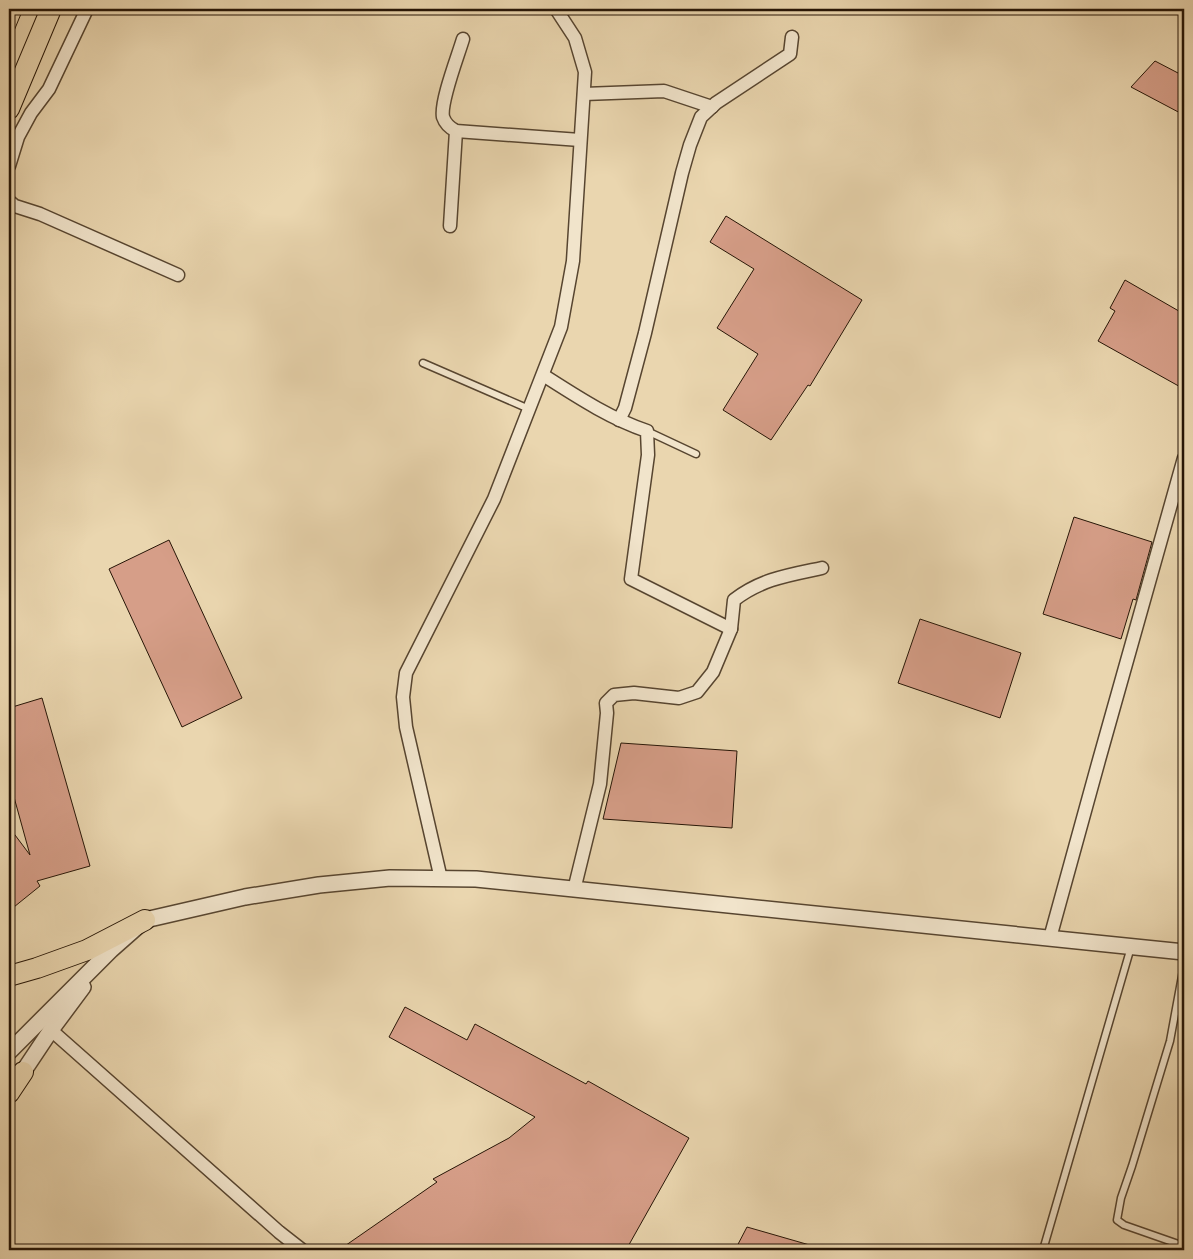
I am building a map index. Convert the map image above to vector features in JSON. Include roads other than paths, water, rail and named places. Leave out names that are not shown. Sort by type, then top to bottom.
[{"type":"highway","points":[[9,109],[51,9]]},
{"type":"highway","points":[[9,976],[87,950],[145,920]]},
{"type":"highway","points":[[9,1093],[16,1079]]},
{"type":"street","points":[[9,166],[18,137],[31,114],[49,89],[87,9]]},
{"type":"street","points":[[441,879],[406,727],[403,698],[406,673],[494,499],[543,375],[560,326],[573,261],[585,72],[576,38],[556,9]]},
{"type":"street","points":[[619,420],[625,408],[690,145],[700,117],[790,54],[792,37]]},
{"type":"street","points":[[463,39],[445,98],[443,112],[445,121],[456,131],[580,140]]},
{"type":"street","points":[[584,94],[664,91],[712,107]]},
{"type":"street","points":[[450,226],[456,131]]},
{"type":"street","points":[[9,201],[15,206],[40,214],[178,275]]},
{"type":"street","points":[[543,375],[589,404],[619,420],[647,431],[648,455],[631,578],[731,629]]},
{"type":"street","points":[[1050,938],[1184,458]]},
{"type":"street","points":[[574,890],[600,784],[606,703],[614,695],[634,693],[679,698],[697,692],[713,672],[731,629],[734,600],[748,589],[771,579],[822,568]]},
{"type":"street","points":[[9,1052],[110,950],[145,920],[245,897],[318,885],[390,878],[476,880],[1184,952]]},
{"type":"street","points":[[16,1079],[110,950]]},
{"type":"street","points":[[51,1030],[279,1232],[302,1250]]},
{"type":"lane","points":[[423,363],[529,409]]},
{"type":"lane","points":[[647,431],[696,454]]},
{"type":"lane","points":[[1043,1250],[1131,946]]},
{"type":"lane","points":[[1184,965],[1170,1041],[1121,1198],[1117,1220],[1124,1225],[1184,1246]]},
{"type":"tram line","points":[[9,43],[23,9]]}]
